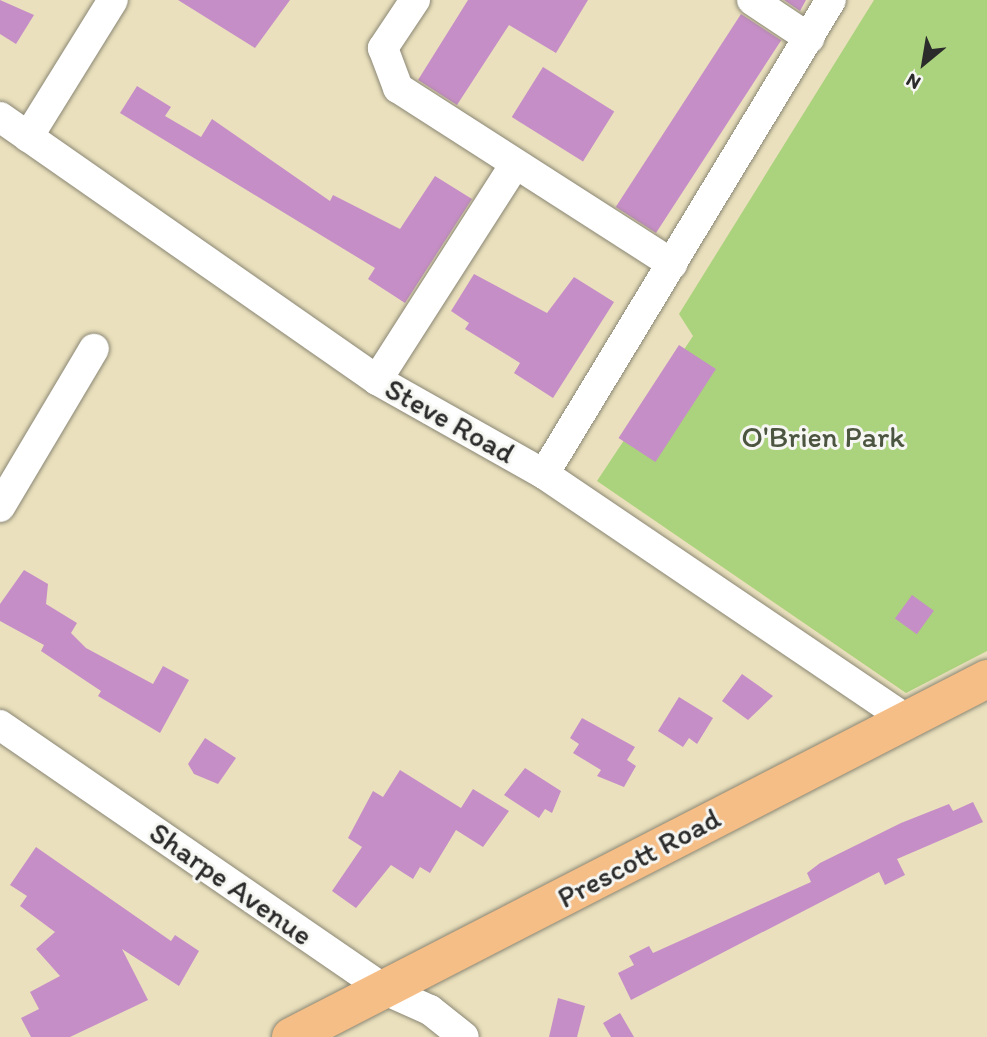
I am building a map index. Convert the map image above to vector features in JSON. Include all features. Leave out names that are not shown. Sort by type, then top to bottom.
[{"type":"main road","name":"Prescott Road","points":[[291,1037],[904,718],[987,679]]},
{"type":"street","points":[[28,137],[113,0]]},
{"type":"street","points":[[415,0],[383,48],[398,88],[672,264]]},
{"type":"street","points":[[752,0],[808,38]]},
{"type":"street","points":[[544,474],[831,0]]},
{"type":"street","name":"Steve Road","points":[[0,117],[377,380],[544,474],[904,718]]},
{"type":"street","points":[[377,380],[515,164]]},
{"type":"street","points":[[0,507],[93,349]]},
{"type":"street","name":"Sharpe Avenue","points":[[0,725],[385,990],[430,1010],[464,1037]]},
{"type":"green space","name":"O'Brien Park","points":[[874,0],[987,0],[987,651],[906,693],[597,481],[693,336],[679,314]]},
{"type":"building","points":[[0,0],[34,15],[16,44],[0,34]]},
{"type":"building","points":[[178,0],[290,0],[255,48]]},
{"type":"building","points":[[468,0],[588,0],[556,53],[509,25],[457,105],[418,80]]},
{"type":"building","points":[[784,0],[806,0],[800,11]]},
{"type":"building","points":[[741,14],[781,40],[656,233],[616,207]]},
{"type":"building","points":[[543,67],[614,112],[583,162],[512,117]]},
{"type":"building","points":[[137,86],[171,107],[165,116],[201,137],[212,119],[330,201],[333,195],[400,229],[435,176],[472,199],[405,303],[368,279],[375,268],[120,113]]},
{"type":"building","points":[[474,274],[547,313],[574,277],[614,302],[553,398],[514,373],[520,363],[465,329],[469,323],[451,311]]},
{"type":"building","points":[[679,345],[716,369],[655,462],[619,438]]},
{"type":"building","points":[[24,570],[48,584],[46,604],[77,623],[71,633],[86,648],[153,684],[163,666],[189,680],[160,733],[98,696],[101,691],[41,651],[44,645],[0,621],[0,604]]},
{"type":"building","points":[[912,595],[934,611],[917,634],[895,618]]},
{"type":"building","points":[[742,674],[773,696],[748,720],[722,701]]},
{"type":"building","points":[[679,697],[713,718],[697,744],[689,738],[683,747],[658,731]]},
{"type":"building","points":[[582,718],[635,747],[627,760],[636,766],[624,787],[597,776],[601,770],[573,753],[579,744],[570,738]]},
{"type":"building","points":[[205,738],[236,758],[218,784],[194,774],[188,764]]},
{"type":"building","points":[[525,768],[561,791],[552,813],[545,809],[539,818],[504,795]]},
{"type":"building","points":[[400,770],[461,808],[473,789],[509,811],[483,847],[456,830],[430,873],[420,867],[413,879],[391,865],[356,908],[332,891],[362,847],[348,838],[373,791],[383,797]]},
{"type":"building","points":[[973,802],[983,822],[897,859],[905,875],[885,885],[879,872],[631,1000],[618,973],[634,965],[629,956],[649,946],[653,953],[811,882],[807,873],[820,863],[901,823],[949,804],[953,811]]},
{"type":"building","points":[[36,847],[171,941],[175,935],[199,951],[179,986],[122,949],[148,1000],[70,1037],[31,1037],[21,1018],[39,1009],[30,992],[60,976],[36,949],[55,932],[20,906],[27,896],[10,885]]},
{"type":"building","points":[[558,998],[585,1006],[577,1037],[549,1037]]},
{"type":"building","points":[[620,1013],[634,1037],[611,1037],[603,1023]]}]
